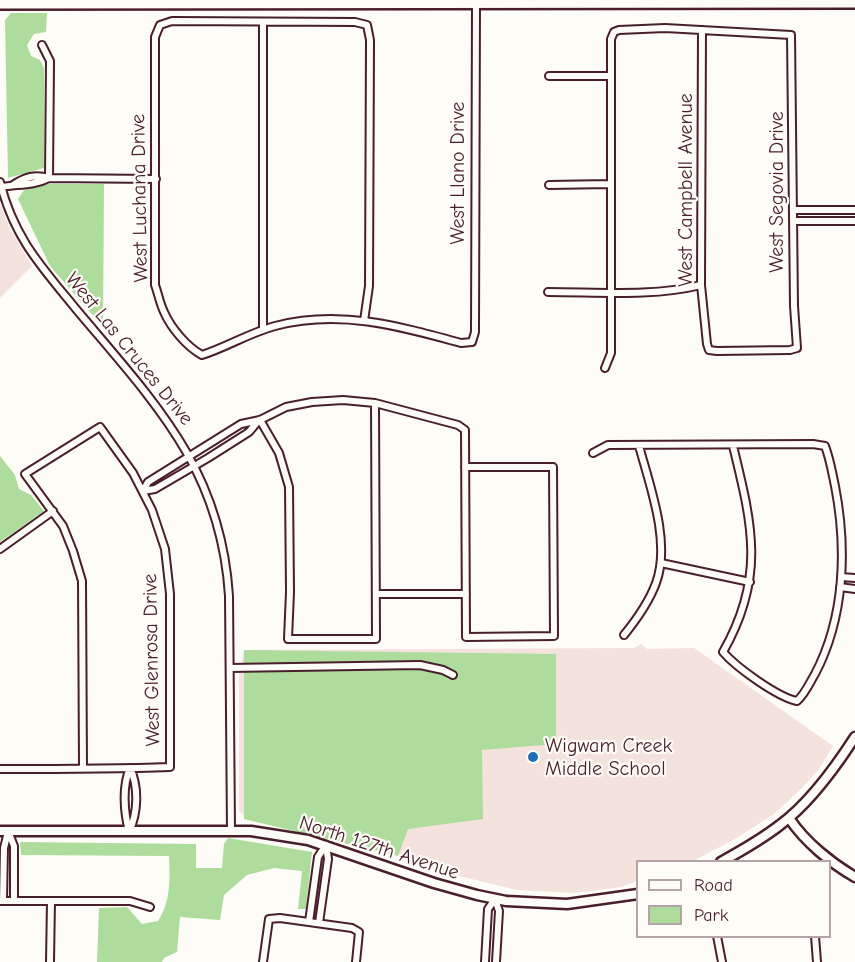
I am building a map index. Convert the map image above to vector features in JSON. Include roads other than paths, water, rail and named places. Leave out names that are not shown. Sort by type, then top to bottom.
[{"type":"main road","points":[[0,4],[855,3]]},
{"type":"street","name":"West Llano Drive","points":[[364,321],[388,323],[461,343],[472,342],[475,332],[476,3]]},
{"type":"street","name":"West Luchana Drive","points":[[263,330],[246,335],[202,356],[182,338],[164,312],[155,285],[155,37],[160,25],[172,21],[264,22]]},
{"type":"street","points":[[264,22],[355,22],[367,25],[370,40],[369,286],[364,321],[327,319],[291,322],[263,330],[264,22]]},
{"type":"street","points":[[605,368],[611,353],[611,39],[614,32],[620,30],[665,28],[702,30]]},
{"type":"street","name":"West Segovia Drive","points":[[702,30],[791,35],[794,306],[797,348],[790,351],[709,350]]},
{"type":"street","name":"West Campbell Avenue","points":[[702,30],[701,285],[706,344],[709,350]]},
{"type":"street","points":[[42,45],[50,61],[49,178]]},
{"type":"street","points":[[549,76],[610,76]]},
{"type":"street","points":[[1,184],[25,186],[39,175],[49,178],[156,179]]},
{"type":"street","name":"West Las Cruces Drive","points":[[1,184],[24,244],[166,418],[195,466],[216,517],[226,563],[229,596],[231,830]]},
{"type":"street","points":[[549,184],[610,184]]},
{"type":"street","points":[[794,210],[855,210]]},
{"type":"street","points":[[794,221],[855,221]]},
{"type":"street","points":[[548,292],[659,292],[701,285]]},
{"type":"street","points":[[142,490],[148,482],[241,424],[260,420],[286,408],[312,402],[343,400],[375,404],[458,425],[465,430],[465,467],[466,594],[466,637],[554,636],[553,466],[465,467]]},
{"type":"street","points":[[260,420],[279,453],[289,487],[288,639],[376,639],[375,404]]},
{"type":"street","points":[[142,490],[155,489],[195,466],[249,432],[260,420]]},
{"type":"street","name":"West Glenrosa Drive","points":[[53,511],[25,474],[100,427],[133,473],[152,510],[165,549],[170,594],[170,767],[130,768],[136,779],[135,819],[129,832]]},
{"type":"street","points":[[593,453],[608,445],[813,444],[825,446],[841,518],[840,588],[836,612],[820,663],[803,696],[797,701],[786,699],[730,660],[723,652],[740,618],[750,582],[753,560],[751,524],[733,446]]},
{"type":"street","points":[[624,635],[651,596],[661,563],[659,525],[639,446]]},
{"type":"street","points":[[0,549],[53,511],[63,526],[74,551],[82,581],[83,768]]},
{"type":"street","points":[[661,563],[750,582]]},
{"type":"street","points":[[841,577],[855,578]]},
{"type":"street","points":[[840,588],[855,589]]},
{"type":"street","points":[[376,594],[466,594]]},
{"type":"street","points":[[230,668],[420,665],[443,670],[453,675]]},
{"type":"street","points":[[723,860],[760,839],[789,818],[822,783],[855,737]]},
{"type":"street","points":[[0,769],[130,768]]},
{"type":"street","points":[[789,818],[815,847],[830,860]]},
{"type":"street","name":"North 127th Avenue","points":[[4,831],[231,830],[283,835],[326,845],[434,883],[495,899],[567,904],[636,894]]},
{"type":"street","points":[[4,831],[2,901],[130,901],[150,907]]},
{"type":"street","points":[[4,831],[14,846],[14,901]]},
{"type":"street","points":[[309,922],[318,857],[326,845]]},
{"type":"street","points":[[319,924],[328,859],[326,845]]},
{"type":"street","points":[[831,861],[855,878]]},
{"type":"street","points":[[485,962],[488,909],[495,899]]},
{"type":"street","points":[[495,899],[499,911],[496,962]]},
{"type":"street","points":[[50,962],[51,901]]},
{"type":"street","points":[[263,962],[269,919],[280,918],[352,928],[359,932],[357,962]]},
{"type":"street","points":[[717,938],[722,962]]},
{"type":"street","points":[[815,938],[817,962]]},
{"type":"place","name":"Wigwam Creek Middle School","points":[[533,757]]}]
